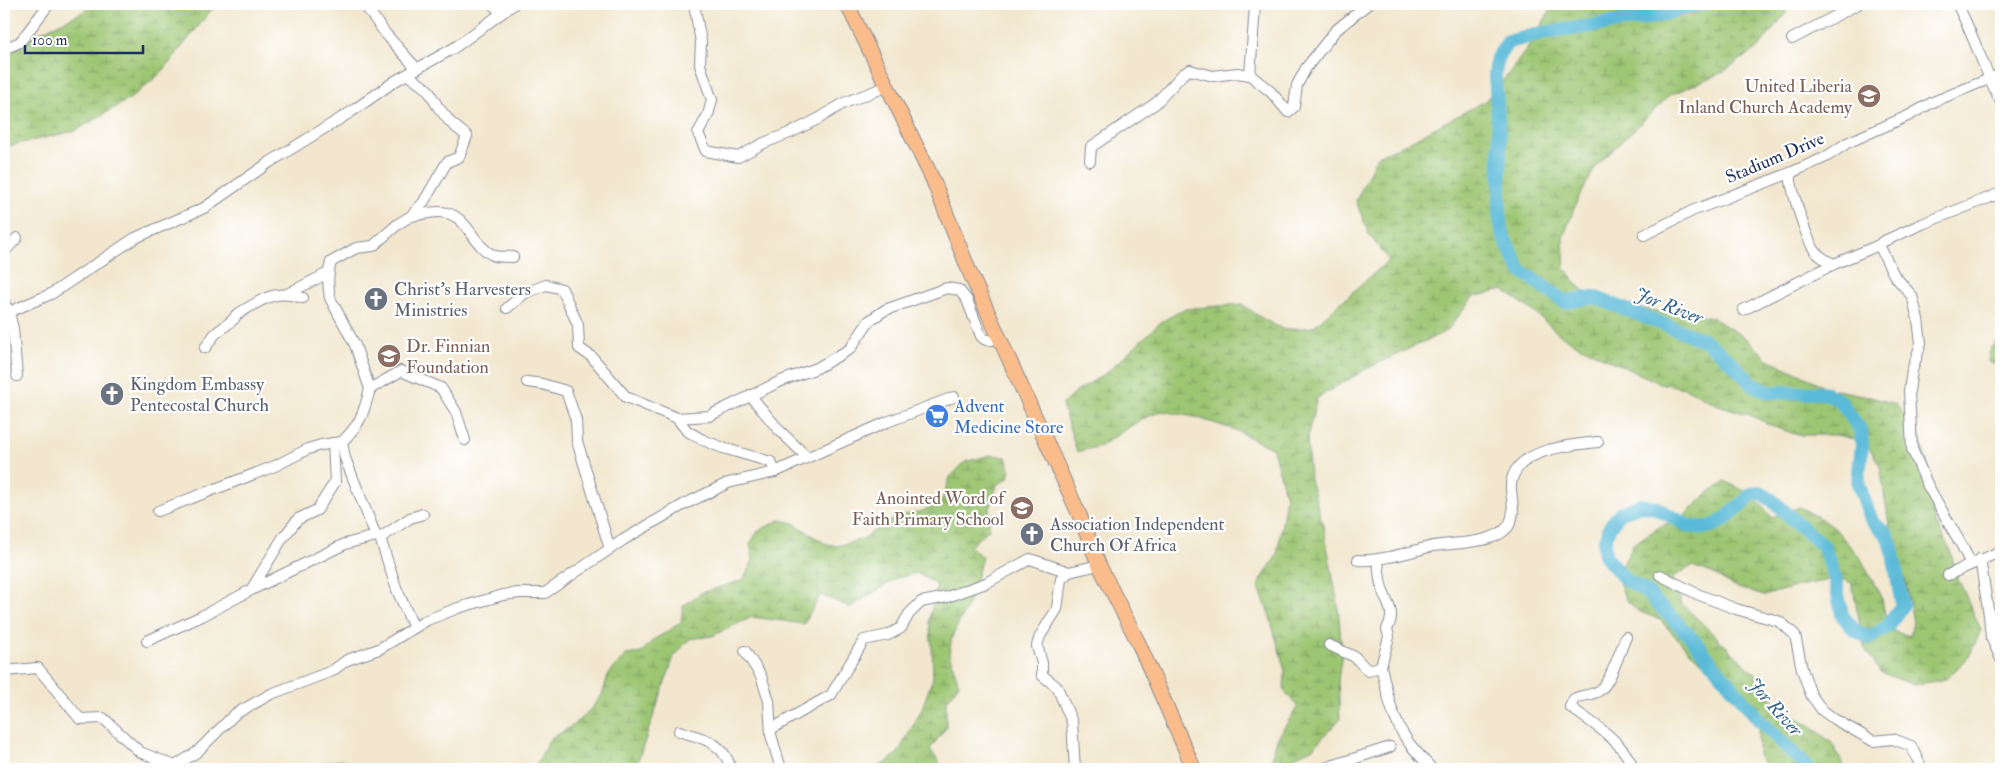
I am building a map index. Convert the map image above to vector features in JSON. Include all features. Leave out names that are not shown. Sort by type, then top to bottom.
[{"type":"main road","points":[[847,4],[933,180],[960,248],[1079,514],[1099,565],[1138,642],[1194,769]]},
{"type":"street","points":[[4,49],[20,42],[49,4]]},
{"type":"street","points":[[364,4],[417,69]]},
{"type":"street","points":[[492,4],[502,13]]},
{"type":"street","points":[[6,314],[51,294],[135,238],[204,208],[270,162],[417,69],[454,48],[514,4]]},
{"type":"street","points":[[694,4],[701,42],[700,64],[712,100],[708,115],[698,133],[706,151],[738,157],[818,119],[844,103],[888,86]]},
{"type":"street","points":[[1250,75],[1254,4]]},
{"type":"street","points":[[1090,161],[1091,146],[1156,103],[1183,74],[1190,70],[1213,76],[1237,73],[1250,75],[1271,92],[1288,112],[1294,106],[1297,85],[1306,68],[1335,30],[1368,4]]},
{"type":"street","points":[[1792,39],[1858,4]]},
{"type":"street","points":[[1957,4],[1971,31],[1989,79],[2001,102]]},
{"type":"street","name":"Stadium Drive","points":[[1644,235],[1692,211],[1790,173],[1826,156],[1847,143],[1910,115],[1933,102],[2001,74]]},
{"type":"street","points":[[158,511],[275,466],[321,444],[337,443],[356,427],[365,409],[370,389],[355,344],[330,298],[328,273],[331,262],[356,248],[372,246],[398,224],[411,216],[423,204],[447,162],[459,157],[467,136],[451,123],[438,107],[428,90],[408,75]]},
{"type":"street","points":[[1790,173],[1791,188],[1815,251],[1824,259],[1834,264]]},
{"type":"street","points":[[1743,310],[1882,242],[2001,193]]},
{"type":"street","points":[[411,216],[439,212],[452,215],[464,224],[476,237],[479,244],[493,256],[513,257]]},
{"type":"street","points":[[4,252],[17,238]]},
{"type":"street","points":[[1879,245],[1894,275],[1912,296],[1918,320],[1921,342],[1912,371],[1909,391],[1912,449],[1928,486],[1969,560],[1969,565]]},
{"type":"street","points":[[205,348],[216,334],[234,319],[236,315],[268,296],[289,293],[328,273]]},
{"type":"street","points":[[508,308],[525,293],[546,285],[562,289],[578,325],[579,348],[592,357],[626,397],[677,418],[709,416],[781,381],[817,368],[850,349],[869,321],[885,310],[947,288],[960,290],[967,300],[981,336],[985,340],[989,341],[999,338]]},
{"type":"street","points":[[289,293],[303,298]]},
{"type":"street","points":[[4,302],[6,314],[13,329],[17,376]]},
{"type":"street","points":[[370,389],[401,371],[442,388],[456,412],[465,440]]},
{"type":"street","points":[[527,382],[542,384],[566,392],[576,420],[577,441],[610,549]]},
{"type":"street","points":[[750,395],[778,429],[807,457]]},
{"type":"street","points":[[4,671],[38,668],[80,720],[103,718],[140,752],[175,766],[196,752],[235,714],[271,694],[332,671],[347,660],[379,649],[427,620],[458,608],[519,592],[545,593],[610,549],[683,504],[728,483],[775,472],[887,422],[954,396]]},
{"type":"street","points":[[677,418],[687,431],[703,440],[771,462],[775,472]]},
{"type":"street","points":[[1358,560],[1378,560],[1389,556],[1419,551],[1430,546],[1469,543],[1503,531],[1508,525],[1512,514],[1511,483],[1517,469],[1532,456],[1556,447],[1598,442]]},
{"type":"street","points":[[337,443],[378,537],[397,590],[414,628]]},
{"type":"street","points":[[251,590],[262,570],[292,526],[298,519],[317,510],[335,482],[337,443]]},
{"type":"street","points":[[147,641],[202,616],[345,544],[378,537],[410,518],[423,514]]},
{"type":"street","points":[[1948,574],[2001,551]]},
{"type":"street","points":[[771,729],[831,695],[864,640],[888,635],[901,628],[909,614],[921,602],[947,597],[986,583],[1030,559],[1069,572]]},
{"type":"street","points":[[1980,559],[1991,637],[2001,659]]},
{"type":"street","points":[[1378,560],[1382,589],[1389,603],[1392,621],[1387,629],[1389,637],[1381,666],[1391,708],[1409,743],[1432,769]]},
{"type":"street","points":[[1072,768],[1072,722],[1056,688],[1042,675],[1042,663],[1037,646],[1040,636],[1057,609],[1061,579],[1069,572],[1099,565]]},
{"type":"street","points":[[1660,574],[1679,586],[1709,599],[1778,621],[1785,626],[1795,635],[1802,668],[1811,695],[1822,710],[1873,741],[1893,739],[1911,746],[1922,769]]},
{"type":"street","points":[[1626,637],[1601,690],[1582,694],[1574,699],[1570,706],[1609,734],[1629,757],[1634,769]]},
{"type":"street","points":[[1329,645],[1355,657],[1368,671],[1381,666]]},
{"type":"street","points":[[745,651],[764,684],[769,701],[771,736],[781,769]]},
{"type":"street","points":[[679,731],[713,742],[724,752],[731,769]]},
{"type":"street","points":[[1322,769],[1390,747]]},
{"type":"street","points":[[1351,769],[1358,757]]},
{"type":"green space","points":[[94,4],[216,4],[162,72],[131,98],[75,131],[4,147],[4,49],[81,13]]},
{"type":"green space","points":[[1554,4],[1787,4],[1786,13],[1758,48],[1721,73],[1670,95],[1597,165],[1577,201],[1563,238],[1565,269],[1583,291],[1606,301],[1655,311],[1713,318],[1747,339],[1768,359],[1830,389],[1864,395],[1895,404],[1916,427],[1927,460],[1935,521],[1950,550],[1957,576],[1981,630],[1969,657],[1946,679],[1914,685],[1880,672],[1864,647],[1852,583],[1839,578],[1794,587],[1764,596],[1738,588],[1712,573],[1692,566],[1672,578],[1682,604],[1753,672],[1779,708],[1810,725],[1832,743],[1845,769],[1768,769],[1758,755],[1758,721],[1742,698],[1723,679],[1688,650],[1660,620],[1638,611],[1626,600],[1617,577],[1633,544],[1661,526],[1681,519],[1708,493],[1725,481],[1752,495],[1772,517],[1800,507],[1832,525],[1861,559],[1882,599],[1888,630],[1910,636],[1913,622],[1906,583],[1892,544],[1880,466],[1866,442],[1836,435],[1798,435],[1779,429],[1750,415],[1718,405],[1685,388],[1659,383],[1575,344],[1559,334],[1533,311],[1503,290],[1473,297],[1447,331],[1368,368],[1317,398],[1307,438],[1310,479],[1324,529],[1338,605],[1342,653],[1338,680],[1340,719],[1312,749],[1272,767],[1272,769],[1269,769],[1277,739],[1298,706],[1284,691],[1285,671],[1269,614],[1258,585],[1277,555],[1286,497],[1273,449],[1235,430],[1195,417],[1162,411],[1142,419],[1100,446],[1077,452],[1062,405],[1076,392],[1106,373],[1161,322],[1184,309],[1242,304],[1260,317],[1284,330],[1313,327],[1389,260],[1369,235],[1356,201],[1377,156],[1401,146],[1485,101],[1527,49]]},
{"type":"green space","points":[[2001,338],[2001,365],[1988,362],[1991,347]]},
{"type":"green space","points":[[991,455],[1006,457],[1010,470],[1008,478],[997,485],[989,512],[989,529],[970,546],[982,557],[971,598],[952,637],[949,654],[959,684],[946,702],[946,728],[930,749],[944,769],[870,769],[886,763],[898,753],[921,711],[933,678],[929,621],[937,585],[917,573],[897,578],[850,607],[820,595],[804,624],[752,617],[712,636],[689,639],[674,657],[635,769],[534,769],[549,740],[572,726],[590,710],[602,695],[608,675],[626,655],[641,653],[653,640],[681,622],[683,606],[701,593],[743,580],[753,560],[750,544],[758,531],[780,520],[794,523],[824,543],[837,546],[863,539],[882,525],[904,515],[923,511],[942,500],[950,477],[965,462]]},
{"type":"green space","points":[[341,760],[365,769],[314,769],[318,764]]},
{"type":"waterway","name":"Jor River","points":[[1704,4],[1654,17],[1543,33],[1508,42],[1497,58],[1495,76],[1500,149],[1500,222],[1504,238],[1520,270],[1565,302],[1594,297],[1706,341],[1732,363],[1752,384],[1768,392],[1826,393],[1840,401],[1861,431],[1862,445],[1858,483],[1871,519],[1887,535],[1892,547],[1902,605],[1888,626],[1870,638],[1854,630],[1842,615],[1835,578],[1823,545],[1772,500],[1760,493],[1752,494],[1725,519],[1715,525],[1704,528],[1689,526],[1656,508],[1640,505],[1620,513],[1610,526],[1604,543],[1605,556],[1625,579],[1645,591],[1690,636],[1760,721],[1809,769]]},
{"type":"place","name":"United Liberia Inland Church Academy","points":[[1869,96]]},
{"type":"place","name":"Christ's Harvesters Ministries","points":[[376,299]]},
{"type":"place","name":"Dr. Finnian Foundation","points":[[389,356]]},
{"type":"place","name":"Kingdom Embassy Pentecostal Church","points":[[112,394]]},
{"type":"place","name":"Advent Medicine Store","points":[[937,416]]},
{"type":"place","name":"Anointed Word of Faith Primary School","points":[[1022,508]]},
{"type":"place","name":"Association Independent Church Of Africa","points":[[1032,534]]}]
